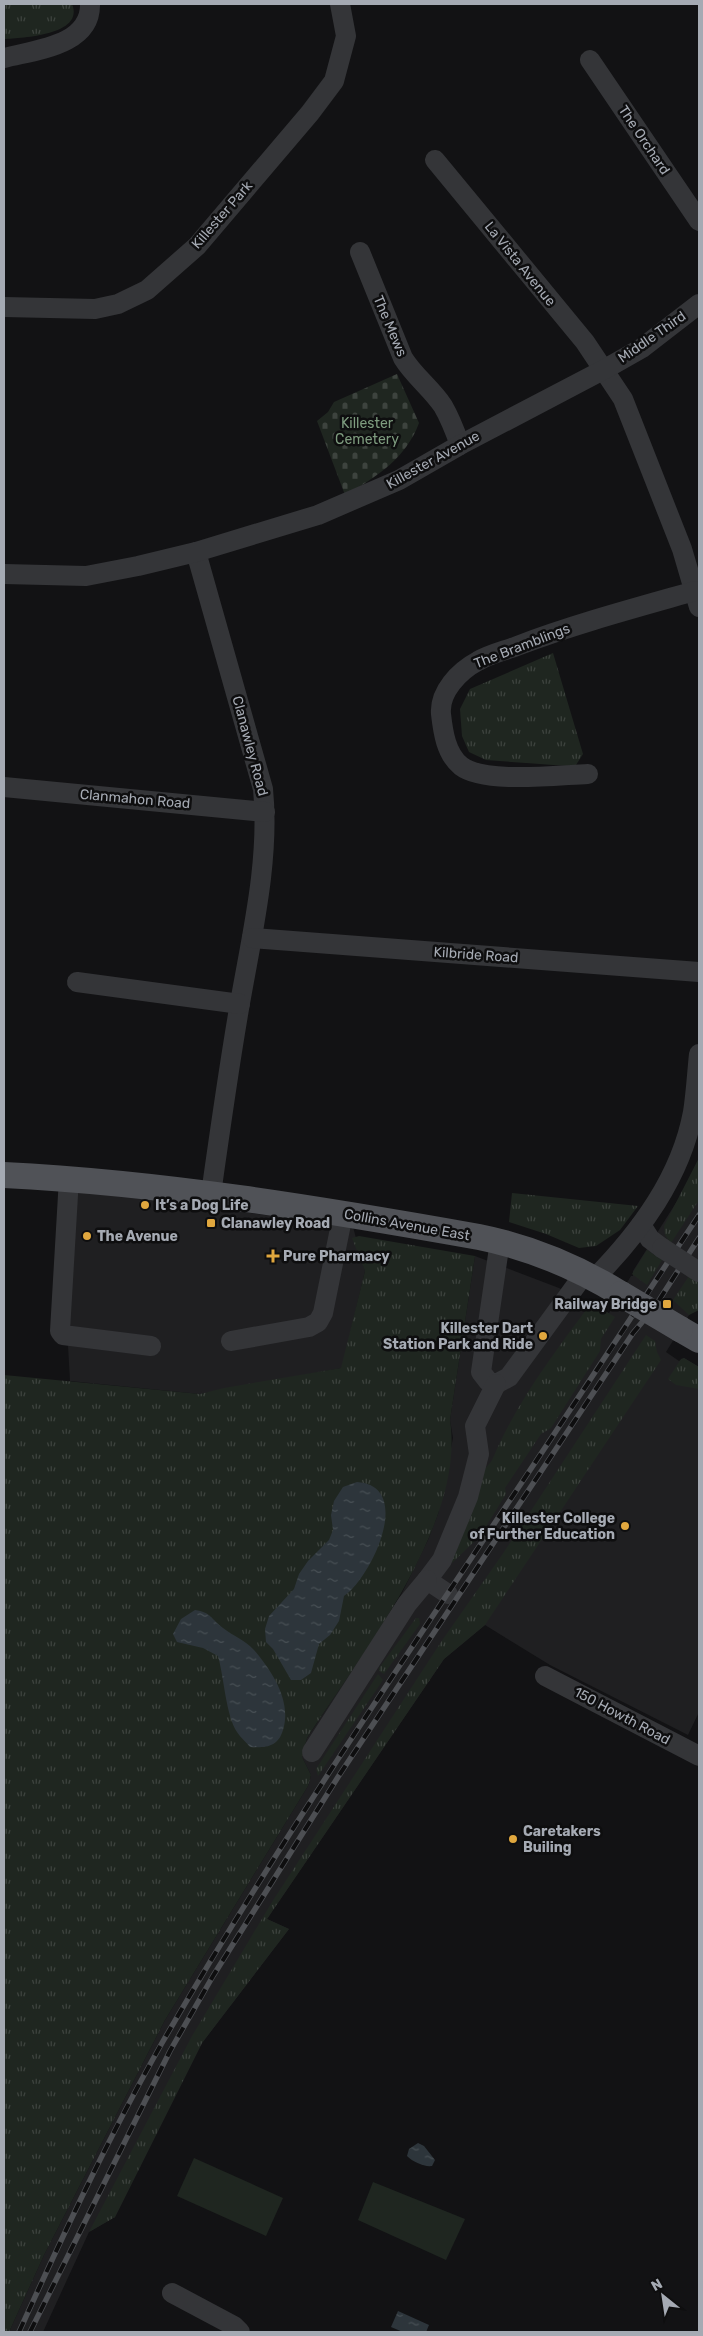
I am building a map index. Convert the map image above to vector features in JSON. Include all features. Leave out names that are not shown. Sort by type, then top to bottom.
[{"type":"main road","name":"Collins Avenue East","points":[[4,1175],[69,1178],[211,1194],[500,1241],[550,1258],[590,1276],[690,1334]]},
{"type":"street","points":[[4,58],[58,44],[74,37],[86,18],[90,4]]},
{"type":"street","name":"Killester Park","points":[[4,307],[95,309],[118,304],[148,290],[197,246],[310,113],[334,81],[346,36],[340,4]]},
{"type":"street","name":"The Orchard","points":[[590,60],[699,221]]},
{"type":"street","name":"La Vista Avenue","points":[[435,160],[605,369]]},
{"type":"street","name":"The Mews","points":[[360,252],[403,358],[442,405],[460,445]]},
{"type":"street","name":"Middle Third","points":[[605,369],[642,348],[699,304]]},
{"type":"street","points":[[605,369],[623,399],[682,549],[697,599]]},
{"type":"street","name":"Killester Avenue","points":[[4,574],[86,576],[196,552],[318,515],[357,500],[399,480],[460,445],[605,369]]},
{"type":"street","name":"Clanawley Road","points":[[196,552],[263,789],[265,812],[264,840],[252,938],[211,1194]]},
{"type":"street","name":"The Bramblings","points":[[588,774],[477,775],[460,766],[450,751],[443,734],[441,707],[447,690],[459,673],[479,660],[552,633],[697,599]]},
{"type":"street","name":"Clanmahon Road","points":[[4,787],[265,812]]},
{"type":"street","name":"Kilbride Road","points":[[252,938],[699,972]]},
{"type":"street","points":[[76,982],[240,1004]]},
{"type":"street","points":[[312,1752],[406,1604],[442,1560],[468,1497],[479,1454],[475,1426],[496,1384],[509,1378],[590,1276],[641,1225],[668,1185],[681,1154],[693,1113],[699,1054]]},
{"type":"street","points":[[69,1178],[60,1331],[63,1335],[151,1346]]},
{"type":"street","points":[[231,1341],[309,1327],[318,1322],[323,1313],[343,1214]]},
{"type":"street","points":[[641,1225],[650,1239],[699,1272]]},
{"type":"street","points":[[496,1384],[488,1381],[481,1372],[500,1241]]},
{"type":"street","points":[[427,1580],[448,1594]]},
{"type":"street","name":"150 Howth Road","points":[[545,1676],[699,1756]]},
{"type":"street","points":[[172,2293],[234,2326],[240,2332]]},
{"type":"shaded area","points":[[699,1158],[699,1299],[666,1352],[679,1361],[684,1358],[699,1367],[699,1712],[688,1735],[550,1665],[485,1625],[444,1659],[267,1919],[289,1929],[202,2043],[115,2217],[89,2232],[43,2332],[9,2332],[44,2255],[165,2020],[308,1786],[311,1775],[302,1757],[307,1738],[400,1597],[428,1540],[438,1514],[453,1438],[450,1420],[475,1256],[559,1288],[588,1306],[591,1303],[609,1313],[679,1198]]},
{"type":"shaded area","points":[[59,1187],[353,1227],[365,1271],[342,1368],[200,1394],[70,1381]]},
{"type":"green space","points":[[4,4],[72,4],[74,14],[69,22],[50,33],[4,39]]},
{"type":"green space","name":"Killester Cemetery","points":[[397,374],[419,423],[406,446],[389,465],[379,474],[345,495],[317,421],[328,412],[334,402]]},
{"type":"green space","points":[[553,653],[583,754],[576,765],[486,760],[469,752],[462,736],[460,709],[470,689]]},
{"type":"green space","points":[[699,1158],[699,1200],[671,1243],[665,1235],[664,1226]]},
{"type":"green space","points":[[512,1193],[638,1206],[620,1230],[596,1246],[579,1248],[546,1234],[509,1222]]},
{"type":"green space","points":[[359,1236],[475,1256],[450,1420],[451,1460],[442,1502],[426,1544],[405,1586],[380,1628],[307,1738],[302,1757],[311,1775],[308,1786],[165,2020],[44,2255],[9,2332],[4,2332],[4,1375],[200,1394],[224,1388],[341,1368],[365,1271],[352,1238]]},
{"type":"green space","points":[[647,1250],[662,1260],[647,1285],[632,1274]]},
{"type":"green space","points":[[689,1276],[699,1283],[699,1310],[689,1315],[673,1300]]},
{"type":"green space","points":[[591,1303],[615,1317],[601,1339],[600,1351],[551,1428],[541,1434],[505,1488],[506,1494],[480,1536],[452,1563],[451,1556],[482,1473],[492,1460],[525,1397]]},
{"type":"green space","points":[[646,1335],[655,1341],[661,1360],[485,1625],[444,1659],[267,1919],[289,1929],[202,2043],[115,2217],[89,2232],[192,2036],[272,1902],[441,1642],[504,1552]]},
{"type":"green space","points":[[684,1358],[699,1367],[699,1389],[676,1385],[668,1379],[681,1359]]},
{"type":"green space","points":[[416,1618],[419,1618],[420,1624],[384,1674],[379,1671],[379,1668]]},
{"type":"green space","points":[[378,1674],[383,1680],[318,1776],[316,1769]]},
{"type":"green space","points":[[194,2158],[283,2198],[266,2236],[177,2196]]},
{"type":"green space","points":[[373,2182],[465,2219],[446,2260],[358,2220]]},
{"type":"water","points":[[357,1482],[374,1487],[383,1499],[385,1515],[382,1534],[366,1571],[355,1586],[344,1596],[339,1621],[330,1635],[319,1644],[311,1673],[301,1680],[291,1680],[273,1649],[266,1642],[265,1629],[269,1616],[294,1589],[299,1574],[308,1561],[329,1540],[333,1530],[331,1515],[334,1501],[343,1487]]},
{"type":"water","points":[[195,1610],[208,1614],[223,1628],[243,1641],[261,1658],[267,1667],[279,1687],[285,1708],[283,1730],[275,1743],[266,1747],[250,1747],[238,1734],[233,1725],[218,1656],[203,1648],[177,1642],[173,1634],[181,1619]]},
{"type":"water","points":[[418,2143],[424,2146],[435,2160],[432,2166],[419,2164],[407,2156],[409,2149]]},
{"type":"water","points":[[398,2311],[429,2325],[426,2332],[403,2332],[391,2327]]},
{"type":"railway","points":[[19,2332],[123,2114],[162,2043],[230,1929],[374,1704],[699,1215]]},
{"type":"railway","points":[[30,2332],[170,2051],[213,1976],[338,1777],[633,1333],[654,1308],[699,1238]]},
{"type":"place","name":"It’s a Dog Life","points":[[145,1205]]},
{"type":"place","name":"Clanawley Road","points":[[211,1223]]},
{"type":"place","name":"The Avenue","points":[[87,1236]]},
{"type":"place","name":"Pure Pharmacy","points":[[273,1256]]},
{"type":"place","name":"Railway Bridge","points":[[667,1304]]},
{"type":"place","name":"Killester Dart Station Park and Ride","points":[[543,1336]]},
{"type":"place","name":"Killester College of Further Education","points":[[625,1526]]},
{"type":"place","name":"Caretakers Builing","points":[[513,1839]]}]
